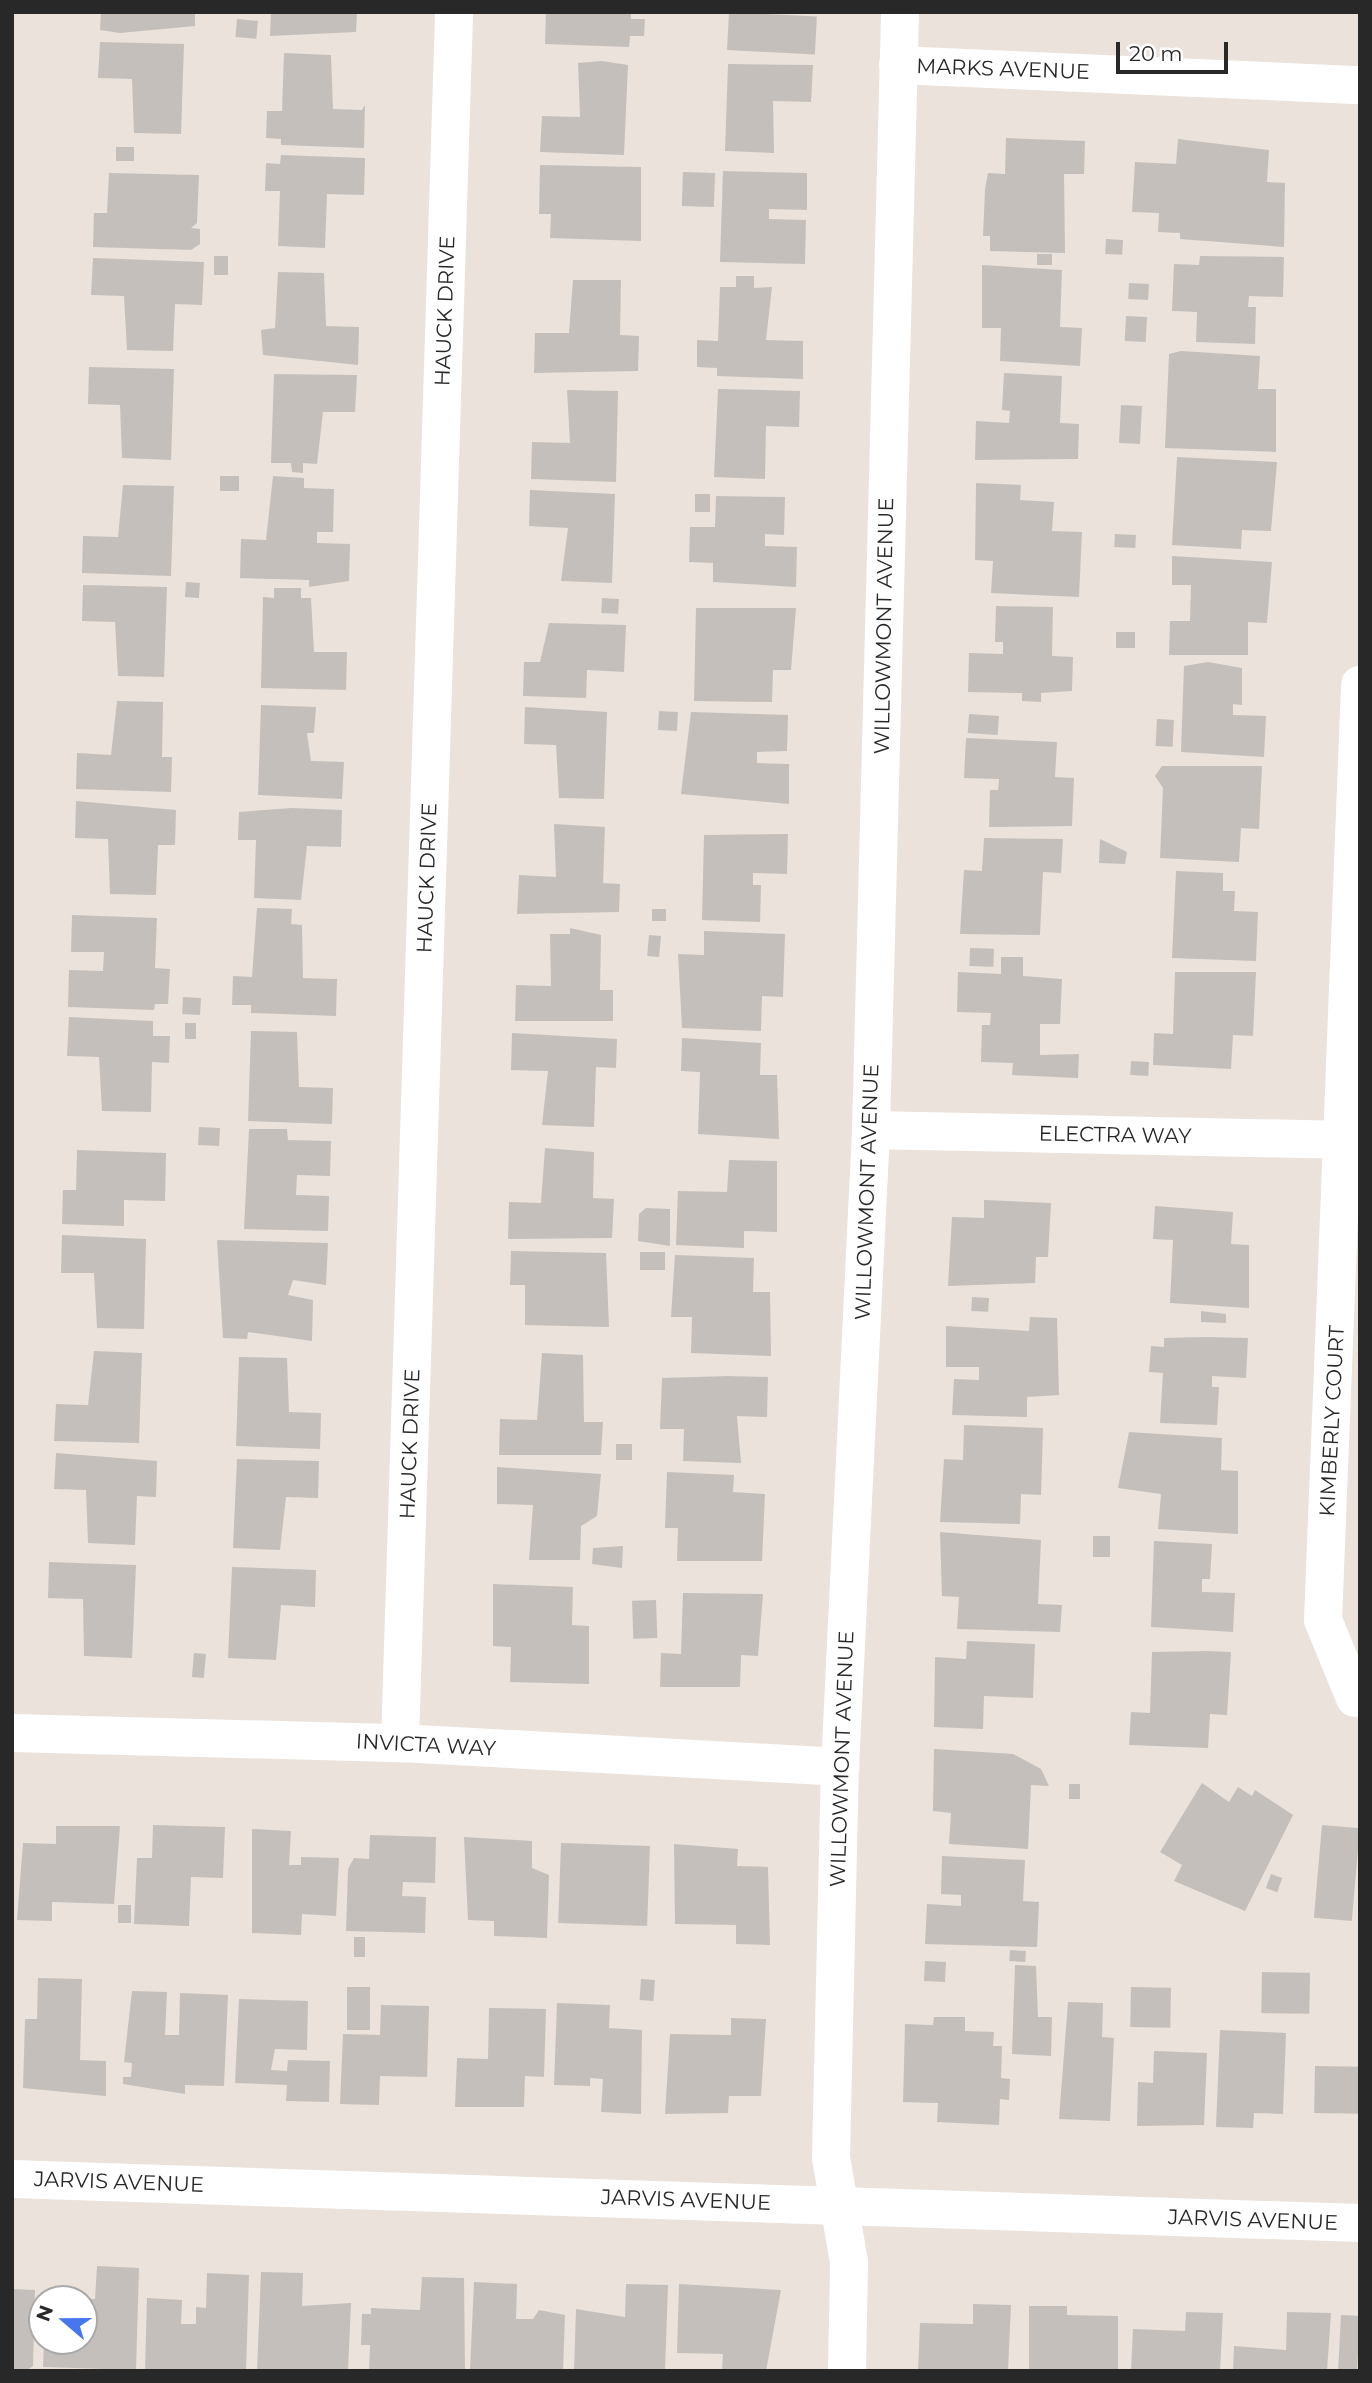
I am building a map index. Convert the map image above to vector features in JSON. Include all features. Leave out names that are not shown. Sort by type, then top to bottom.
[{"type":"street","name":"HAUCK DRIVE","points":[[400,1743],[454,12]]},
{"type":"street","name":"WILLOWMONT AVENUE","points":[[847,2371],[849,2262],[831,2158],[840,1767],[871,1130],[900,12]]},
{"type":"street","name":"MARKS AVENUE","points":[[898,65],[1360,85]]},
{"type":"street","name":"KIMBERLY COURT","points":[[1355,1698],[1323,1620],[1352,1139],[1360,685]]},
{"type":"street","name":"ELECTRA WAY","points":[[871,1130],[1352,1139]]},
{"type":"street","name":"INVICTA WAY","points":[[12,1733],[400,1743],[840,1767]]},
{"type":"street","name":"JARVIS AVENUE","points":[[12,2179],[1360,2223]]},
{"type":"building","points":[[101,12],[195,12],[195,26],[120,33],[100,30]]},
{"type":"building","points":[[271,12],[357,12],[356,32],[270,36]]},
{"type":"building","points":[[546,12],[631,12],[631,19],[645,19],[644,36],[630,36],[629,47],[545,44]]},
{"type":"building","points":[[729,12],[817,17],[815,55],[727,50]]},
{"type":"building","points":[[237,19],[258,21],[256,39],[235,37]]},
{"type":"building","points":[[100,42],[184,44],[181,134],[134,133],[132,79],[98,78]]},
{"type":"building","points":[[284,53],[331,55],[333,109],[362,110],[365,105],[364,148],[281,145],[281,139],[266,138],[267,111],[282,111]]},
{"type":"building","points":[[602,61],[628,65],[624,155],[540,152],[542,116],[580,117],[578,63]]},
{"type":"building","points":[[728,64],[813,65],[811,102],[773,101],[774,153],[725,151]]},
{"type":"building","points":[[1006,138],[1085,141],[1084,174],[1064,174],[1065,253],[990,251],[990,236],[983,236],[985,189],[988,173],[1005,174]]},
{"type":"building","points":[[1178,139],[1269,150],[1267,182],[1285,183],[1284,247],[1180,239],[1180,233],[1158,232],[1159,213],[1132,212],[1135,162],[1176,164]]},
{"type":"building","points":[[116,147],[134,147],[134,161],[116,161]]},
{"type":"building","points":[[281,155],[365,158],[364,195],[327,194],[325,248],[278,246],[280,191],[265,191],[266,163],[280,164]]},
{"type":"building","points":[[540,165],[641,167],[641,241],[550,238],[551,214],[539,214]]},
{"type":"building","points":[[723,171],[807,173],[807,210],[769,209],[769,219],[806,220],[805,264],[720,262]]},
{"type":"building","points":[[683,172],[715,173],[714,207],[682,206]]},
{"type":"building","points":[[109,173],[199,175],[197,223],[191,228],[200,229],[200,244],[191,250],[93,247],[94,213],[107,213]]},
{"type":"building","points":[[1106,239],[1123,240],[1122,255],[1105,254]]},
{"type":"building","points":[[1037,254],[1052,254],[1052,265],[1037,265]]},
{"type":"building","points":[[214,256],[228,256],[228,275],[214,275]]},
{"type":"building","points":[[1200,256],[1284,257],[1283,297],[1249,296],[1248,307],[1256,307],[1255,344],[1196,342],[1197,312],[1172,311],[1174,264],[1199,265]]},
{"type":"building","points":[[93,258],[204,262],[202,305],[175,304],[173,351],[127,350],[124,296],[91,295]]},
{"type":"building","points":[[982,265],[1062,270],[1060,327],[1082,328],[1080,366],[1000,361],[1001,328],[982,328]]},
{"type":"building","points":[[278,272],[324,273],[326,326],[359,327],[358,365],[263,355],[261,330],[275,328]]},
{"type":"building","points":[[736,276],[754,276],[754,288],[772,287],[766,340],[803,341],[803,379],[717,376],[717,368],[697,367],[697,340],[718,341],[720,287],[736,287]]},
{"type":"building","points":[[573,280],[621,280],[620,335],[639,336],[638,371],[534,373],[535,333],[569,333]]},
{"type":"building","points":[[1129,283],[1149,284],[1148,300],[1128,299]]},
{"type":"building","points":[[1126,316],[1147,317],[1146,342],[1125,341]]},
{"type":"building","points":[[1181,351],[1260,356],[1258,389],[1276,389],[1276,452],[1165,448],[1169,354]]},
{"type":"building","points":[[89,367],[174,369],[171,460],[122,458],[120,405],[88,404]]},
{"type":"building","points":[[1004,373],[1062,376],[1060,423],[1079,424],[1078,459],[975,460],[976,421],[1009,423],[1010,411],[1002,410]]},
{"type":"building","points":[[274,374],[357,375],[355,412],[323,412],[317,464],[303,463],[303,473],[292,472],[291,463],[271,463]]},
{"type":"building","points":[[718,389],[800,391],[799,427],[766,426],[765,479],[714,477]]},
{"type":"building","points":[[567,390],[618,391],[616,482],[531,479],[532,442],[570,443]]},
{"type":"building","points":[[1121,405],[1142,406],[1140,444],[1119,443]]},
{"type":"building","points":[[1177,457],[1277,462],[1271,531],[1242,530],[1241,549],[1172,545]]},
{"type":"building","points":[[220,476],[239,476],[239,491],[220,491]]},
{"type":"building","points":[[273,476],[304,478],[304,488],[334,489],[333,532],[317,532],[317,543],[350,544],[349,581],[309,587],[309,580],[240,578],[241,539],[266,540]]},
{"type":"building","points":[[976,483],[1021,485],[1020,500],[1054,502],[1052,531],[1082,532],[1079,597],[991,593],[993,561],[975,560]]},
{"type":"building","points":[[123,485],[174,486],[171,576],[82,573],[83,536],[118,537]]},
{"type":"building","points":[[530,490],[615,494],[612,583],[561,581],[568,528],[529,526]]},
{"type":"building","points":[[695,494],[710,494],[710,512],[695,512]]},
{"type":"building","points":[[716,496],[785,497],[784,535],[765,534],[765,546],[797,547],[796,587],[713,582],[713,563],[689,562],[690,527],[715,527]]},
{"type":"building","points":[[1115,534],[1136,535],[1135,548],[1114,547]]},
{"type":"building","points":[[1172,556],[1272,562],[1267,623],[1248,622],[1248,655],[1169,655],[1170,621],[1190,621],[1191,585],[1172,585]]},
{"type":"building","points":[[186,582],[200,583],[199,598],[185,597]]},
{"type":"building","points":[[83,585],[167,587],[164,677],[118,676],[115,622],[82,621]]},
{"type":"building","points":[[274,588],[301,588],[301,598],[311,598],[314,652],[347,652],[346,690],[261,688],[263,597],[274,598]]},
{"type":"building","points":[[602,598],[619,599],[618,614],[601,613]]},
{"type":"building","points":[[996,606],[1053,607],[1052,656],[1073,657],[1072,691],[1041,693],[1041,702],[1022,701],[1022,693],[968,692],[969,653],[1003,654],[1003,642],[995,642]]},
{"type":"building","points":[[696,608],[796,608],[791,670],[773,670],[772,702],[694,701]]},
{"type":"building","points":[[549,623],[626,625],[624,672],[587,670],[586,698],[523,696],[524,662],[540,662]]},
{"type":"building","points":[[1116,632],[1135,632],[1135,648],[1116,648]]},
{"type":"building","points":[[1208,662],[1242,668],[1242,705],[1233,704],[1233,715],[1266,716],[1264,757],[1181,752],[1184,666]]},
{"type":"building","points":[[117,701],[163,702],[162,757],[172,757],[171,792],[76,789],[77,753],[111,755]]},
{"type":"building","points":[[261,705],[316,707],[314,733],[307,733],[311,761],[344,762],[342,799],[258,795]]},
{"type":"building","points":[[525,707],[607,712],[604,799],[559,798],[556,745],[524,744]]},
{"type":"building","points":[[659,711],[678,712],[677,731],[658,730]]},
{"type":"building","points":[[691,712],[788,715],[787,751],[757,752],[757,763],[789,764],[789,804],[681,794]]},
{"type":"building","points":[[969,714],[999,716],[998,735],[968,733]]},
{"type":"building","points":[[1157,719],[1174,720],[1173,747],[1156,746]]},
{"type":"building","points":[[966,738],[1057,742],[1055,777],[1074,778],[1072,826],[989,827],[990,790],[998,790],[999,779],[964,778]]},
{"type":"building","points":[[1162,766],[1262,766],[1259,829],[1241,828],[1239,862],[1160,858],[1163,788],[1155,776]]},
{"type":"building","points":[[76,801],[176,810],[175,845],[158,845],[156,895],[110,894],[108,839],[75,838]]},
{"type":"building","points":[[292,808],[342,810],[341,847],[307,846],[301,900],[254,898],[256,840],[238,840],[239,812]]},
{"type":"building","points":[[554,824],[605,827],[603,883],[620,884],[619,912],[517,914],[519,875],[556,877]]},
{"type":"building","points":[[788,834],[787,874],[753,873],[753,885],[761,885],[760,922],[702,920],[704,835]]},
{"type":"building","points":[[984,838],[1063,839],[1061,873],[1043,872],[1040,935],[960,934],[964,870],[982,871]]},
{"type":"building","points":[[1100,839],[1127,852],[1125,864],[1099,863]]},
{"type":"building","points":[[1176,871],[1223,873],[1223,891],[1235,891],[1234,911],[1258,912],[1256,961],[1172,958]]},
{"type":"building","points":[[257,908],[292,909],[291,924],[302,925],[303,978],[337,979],[336,1016],[251,1013],[251,1005],[232,1005],[233,976],[252,977]]},
{"type":"building","points":[[652,909],[666,909],[666,921],[652,921]]},
{"type":"building","points":[[72,915],[157,918],[155,968],[170,969],[168,1004],[155,1004],[154,1010],[68,1007],[69,970],[103,971],[104,952],[71,952]]},
{"type":"building","points":[[570,928],[601,935],[600,990],[613,990],[613,1021],[515,1021],[516,985],[551,986],[550,934],[570,934]]},
{"type":"building","points":[[704,931],[785,934],[783,997],[762,996],[761,1031],[682,1028],[678,954],[704,955]]},
{"type":"building","points":[[649,935],[661,936],[659,957],[647,956]]},
{"type":"building","points":[[970,948],[994,949],[993,967],[969,966]]},
{"type":"building","points":[[1001,957],[1023,957],[1023,976],[1062,979],[1060,1024],[1040,1024],[1040,1055],[1079,1054],[1078,1078],[1012,1075],[1013,1063],[981,1062],[982,1025],[990,1025],[991,1013],[957,1012],[958,972],[1001,974]]},
{"type":"building","points":[[1175,972],[1256,972],[1253,1036],[1233,1035],[1231,1069],[1153,1065],[1154,1033],[1173,1034]]},
{"type":"building","points":[[183,997],[201,998],[200,1015],[182,1014]]},
{"type":"building","points":[[69,1017],[153,1021],[153,1036],[170,1036],[169,1063],[152,1062],[151,1112],[102,1111],[99,1057],[67,1056]]},
{"type":"building","points":[[185,1023],[196,1023],[196,1039],[185,1039]]},
{"type":"building","points":[[251,1031],[297,1032],[299,1087],[333,1088],[332,1124],[248,1121]]},
{"type":"building","points":[[512,1033],[617,1039],[616,1068],[596,1067],[594,1127],[542,1125],[548,1071],[511,1070]]},
{"type":"building","points":[[682,1038],[761,1043],[760,1075],[777,1075],[779,1139],[698,1134],[700,1072],[681,1071]]},
{"type":"building","points":[[1131,1061],[1149,1062],[1148,1076],[1130,1075]]},
{"type":"building","points":[[199,1127],[220,1128],[219,1146],[198,1145]]},
{"type":"building","points":[[249,1129],[287,1129],[288,1140],[331,1141],[330,1176],[297,1175],[296,1195],[329,1196],[328,1231],[244,1229]]},
{"type":"building","points":[[545,1148],[594,1152],[593,1198],[614,1199],[612,1238],[508,1239],[509,1202],[541,1203]]},
{"type":"building","points":[[77,1150],[166,1153],[165,1201],[124,1200],[124,1226],[62,1224],[63,1190],[76,1190]]},
{"type":"building","points":[[729,1160],[777,1161],[777,1232],[744,1231],[744,1248],[676,1245],[678,1191],[727,1192]]},
{"type":"building","points":[[984,1200],[1051,1203],[1048,1257],[1036,1257],[1035,1283],[948,1286],[952,1217],[984,1218]]},
{"type":"building","points":[[1155,1206],[1233,1212],[1231,1244],[1249,1245],[1249,1308],[1170,1303],[1173,1240],[1153,1239]]},
{"type":"building","points":[[646,1208],[670,1209],[670,1246],[638,1241],[639,1214]]},
{"type":"building","points":[[62,1235],[146,1239],[144,1329],[97,1328],[94,1273],[61,1273]]},
{"type":"building","points":[[217,1240],[328,1243],[326,1285],[293,1280],[288,1295],[313,1300],[312,1341],[248,1332],[247,1339],[223,1338]]},
{"type":"building","points":[[511,1251],[606,1253],[609,1327],[525,1325],[525,1285],[510,1285]]},
{"type":"building","points":[[640,1252],[665,1252],[665,1270],[640,1270]]},
{"type":"building","points":[[675,1255],[754,1258],[753,1292],[770,1292],[771,1356],[691,1353],[692,1317],[671,1317]]},
{"type":"building","points":[[972,1297],[989,1298],[988,1312],[971,1311]]},
{"type":"building","points":[[1201,1311],[1226,1314],[1226,1323],[1201,1322]]},
{"type":"building","points":[[1030,1317],[1057,1318],[1059,1395],[1027,1397],[1027,1417],[952,1415],[954,1379],[979,1380],[979,1367],[946,1367],[946,1326],[1029,1331]]},
{"type":"building","points":[[1164,1338],[1248,1338],[1246,1378],[1212,1376],[1212,1387],[1219,1387],[1217,1425],[1160,1423],[1163,1373],[1149,1372],[1151,1346],[1164,1347]]},
{"type":"building","points":[[94,1351],[142,1353],[139,1443],[54,1441],[56,1404],[88,1405]]},
{"type":"building","points":[[542,1353],[583,1355],[584,1422],[603,1422],[601,1455],[499,1455],[500,1419],[537,1420]]},
{"type":"building","points":[[239,1357],[287,1358],[289,1412],[321,1413],[320,1449],[236,1446]]},
{"type":"building","points":[[768,1377],[767,1417],[737,1416],[741,1463],[683,1461],[684,1429],[660,1429],[662,1378]]},
{"type":"building","points":[[964,1425],[1043,1428],[1041,1495],[1021,1494],[1020,1524],[940,1522],[944,1459],[963,1460]]},
{"type":"building","points":[[1129,1432],[1222,1438],[1221,1470],[1238,1471],[1238,1534],[1158,1529],[1161,1494],[1118,1488]]},
{"type":"building","points":[[616,1444],[632,1444],[632,1460],[616,1460]]},
{"type":"building","points":[[56,1453],[157,1461],[156,1497],[137,1496],[135,1545],[88,1543],[86,1490],[54,1489]]},
{"type":"building","points":[[237,1459],[319,1461],[318,1498],[286,1497],[280,1550],[233,1548]]},
{"type":"building","points":[[497,1467],[601,1474],[597,1516],[581,1526],[580,1560],[529,1560],[533,1505],[497,1504]]},
{"type":"building","points":[[667,1472],[734,1475],[733,1492],[765,1494],[762,1561],[677,1561],[678,1528],[665,1528]]},
{"type":"building","points":[[940,1532],[1041,1540],[1038,1604],[1062,1605],[1060,1632],[957,1629],[959,1597],[942,1596]]},
{"type":"building","points":[[1093,1536],[1110,1536],[1110,1557],[1093,1557]]},
{"type":"building","points":[[1154,1541],[1212,1544],[1210,1579],[1202,1579],[1202,1592],[1235,1593],[1233,1632],[1151,1627]]},
{"type":"building","points":[[623,1546],[622,1568],[592,1564],[593,1548]]},
{"type":"building","points":[[49,1562],[136,1565],[132,1658],[84,1656],[83,1599],[48,1598]]},
{"type":"building","points":[[232,1567],[316,1570],[315,1607],[281,1605],[276,1660],[228,1658]]},
{"type":"building","points":[[493,1584],[573,1587],[572,1625],[589,1626],[589,1684],[510,1682],[511,1647],[493,1646]]},
{"type":"building","points":[[683,1593],[763,1594],[758,1656],[741,1655],[740,1687],[660,1687],[661,1653],[681,1654]]},
{"type":"building","points":[[656,1600],[657,1638],[633,1639],[632,1601]]},
{"type":"building","points":[[967,1641],[1035,1644],[1033,1698],[984,1696],[983,1729],[934,1727],[935,1657],[966,1659]]},
{"type":"building","points":[[1152,1652],[1231,1652],[1227,1715],[1210,1714],[1208,1748],[1129,1745],[1131,1712],[1150,1713]]},
{"type":"building","points":[[194,1653],[206,1654],[204,1678],[192,1677]]},
{"type":"building","points":[[934,1749],[1013,1754],[1041,1769],[1049,1786],[1031,1785],[1028,1849],[949,1844],[951,1813],[933,1811]]},
{"type":"building","points":[[1202,1783],[1229,1802],[1238,1787],[1252,1796],[1255,1790],[1293,1815],[1245,1911],[1174,1881],[1182,1865],[1160,1852]]},
{"type":"building","points":[[1069,1784],[1080,1784],[1080,1799],[1069,1799]]},
{"type":"building","points":[[153,1825],[225,1827],[223,1878],[191,1877],[189,1926],[134,1924],[137,1858],[152,1858]]},
{"type":"building","points":[[1322,1825],[1360,1828],[1352,1921],[1314,1918]]},
{"type":"building","points":[[56,1826],[120,1826],[114,1904],[52,1902],[52,1921],[17,1920],[23,1843],[56,1844]]},
{"type":"building","points":[[252,1829],[291,1831],[289,1865],[301,1865],[301,1857],[339,1858],[336,1916],[302,1914],[301,1935],[252,1933]]},
{"type":"building","points":[[370,1835],[436,1837],[435,1883],[403,1882],[402,1896],[426,1897],[425,1933],[346,1931],[348,1869],[354,1858],[369,1859]]},
{"type":"building","points":[[464,1837],[532,1841],[532,1868],[549,1875],[547,1938],[494,1936],[494,1921],[468,1920]]},
{"type":"building","points":[[561,1843],[650,1846],[647,1926],[558,1923]]},
{"type":"building","points":[[674,1844],[738,1849],[737,1866],[768,1867],[770,1945],[736,1944],[736,1925],[675,1924]]},
{"type":"building","points":[[942,1856],[1025,1860],[1023,1901],[1039,1902],[1037,1947],[925,1944],[927,1904],[961,1906],[961,1895],[941,1894]]},
{"type":"building","points":[[1271,1874],[1282,1878],[1277,1892],[1266,1888]]},
{"type":"building","points":[[118,1905],[131,1905],[131,1923],[118,1923]]},
{"type":"building","points":[[354,1937],[365,1937],[365,1957],[354,1957]]},
{"type":"building","points":[[1010,1950],[1026,1951],[1025,1962],[1009,1961]]},
{"type":"building","points":[[925,1961],[946,1962],[945,1982],[924,1981]]},
{"type":"building","points":[[1015,1965],[1036,1966],[1038,2017],[1052,2017],[1051,2056],[1012,2054]]},
{"type":"building","points":[[1262,1972],[1310,1973],[1309,2014],[1261,2013]]},
{"type":"building","points":[[38,1978],[82,1979],[80,2060],[106,2061],[106,2096],[23,2088],[25,2019],[37,2019]]},
{"type":"building","points":[[641,1979],[655,1980],[654,2001],[640,2000]]},
{"type":"building","points":[[347,1987],[370,1987],[370,2030],[347,2030]]},
{"type":"building","points":[[1131,1987],[1171,1988],[1170,2028],[1130,2027]]},
{"type":"building","points":[[132,1991],[167,1992],[165,2035],[179,2035],[180,1993],[228,1995],[224,2086],[185,2085],[185,2094],[123,2084],[123,2077],[131,2077],[132,2063],[124,2062]]},
{"type":"building","points":[[239,1999],[308,2001],[307,2050],[275,2049],[271,2070],[287,2071],[288,2060],[330,2061],[329,2102],[286,2101],[287,2085],[235,2083]]},
{"type":"building","points":[[1068,2002],[1103,2003],[1102,2037],[1114,2038],[1110,2121],[1059,2119]]},
{"type":"building","points":[[557,2003],[610,2005],[609,2028],[642,2030],[641,2114],[601,2112],[603,2079],[590,2078],[590,2086],[554,2085]]},
{"type":"building","points":[[381,2005],[429,2006],[427,2077],[380,2076],[379,2105],[340,2104],[343,2034],[380,2035]]},
{"type":"building","points":[[489,2008],[546,2009],[544,2077],[525,2076],[524,2107],[455,2107],[457,2058],[488,2059]]},
{"type":"building","points":[[934,2017],[965,2017],[965,2031],[994,2032],[993,2046],[1002,2046],[1001,2078],[1010,2079],[1009,2100],[1000,2099],[999,2125],[937,2122],[938,2103],[903,2102],[905,2024],[933,2025]]},
{"type":"building","points":[[731,2018],[766,2019],[761,2096],[729,2096],[728,2113],[665,2114],[670,2034],[731,2035]]},
{"type":"building","points":[[1220,2030],[1286,2033],[1283,2114],[1254,2113],[1253,2128],[1216,2127]]},
{"type":"building","points":[[1154,2051],[1207,2053],[1204,2125],[1137,2126],[1138,2082],[1153,2083]]},
{"type":"building","points":[[1315,2066],[1360,2067],[1359,2114],[1314,2113]]},
{"type":"building","points":[[97,2266],[139,2268],[136,2370],[43,2367],[43,2355],[98,2355],[98,2285],[96,2285]]},
{"type":"building","points":[[261,2272],[303,2273],[302,2306],[351,2303],[348,2371],[257,2371]]},
{"type":"building","points":[[207,2273],[249,2275],[246,2371],[145,2371],[147,2298],[182,2300],[181,2324],[196,2324],[196,2307],[206,2308]]},
{"type":"building","points":[[422,2277],[464,2278],[465,2371],[369,2371],[370,2345],[361,2345],[362,2314],[371,2314],[371,2308],[420,2310]]},
{"type":"building","points":[[474,2282],[517,2284],[516,2319],[533,2319],[539,2310],[565,2315],[563,2371],[470,2371]]},
{"type":"building","points":[[626,2284],[668,2285],[665,2371],[574,2371],[576,2309],[625,2317]]},
{"type":"building","points":[[679,2284],[781,2290],[766,2371],[722,2371],[723,2354],[677,2353]]},
{"type":"building","points":[[12,2289],[28,2290],[28,2355],[33,2355],[33,2366],[26,2371],[12,2371]]},
{"type":"building","points":[[973,2304],[1011,2305],[1008,2371],[918,2371],[920,2323],[973,2324]]},
{"type":"building","points":[[1029,2306],[1067,2306],[1067,2315],[1118,2316],[1118,2371],[1029,2371]]},
{"type":"building","points":[[1186,2312],[1223,2313],[1220,2371],[1131,2371],[1133,2329],[1185,2331]]},
{"type":"building","points":[[1287,2312],[1331,2313],[1327,2371],[1233,2371],[1234,2346],[1286,2350]]},
{"type":"building","points":[[1341,2315],[1360,2316],[1357,2371],[1338,2371]]}]
